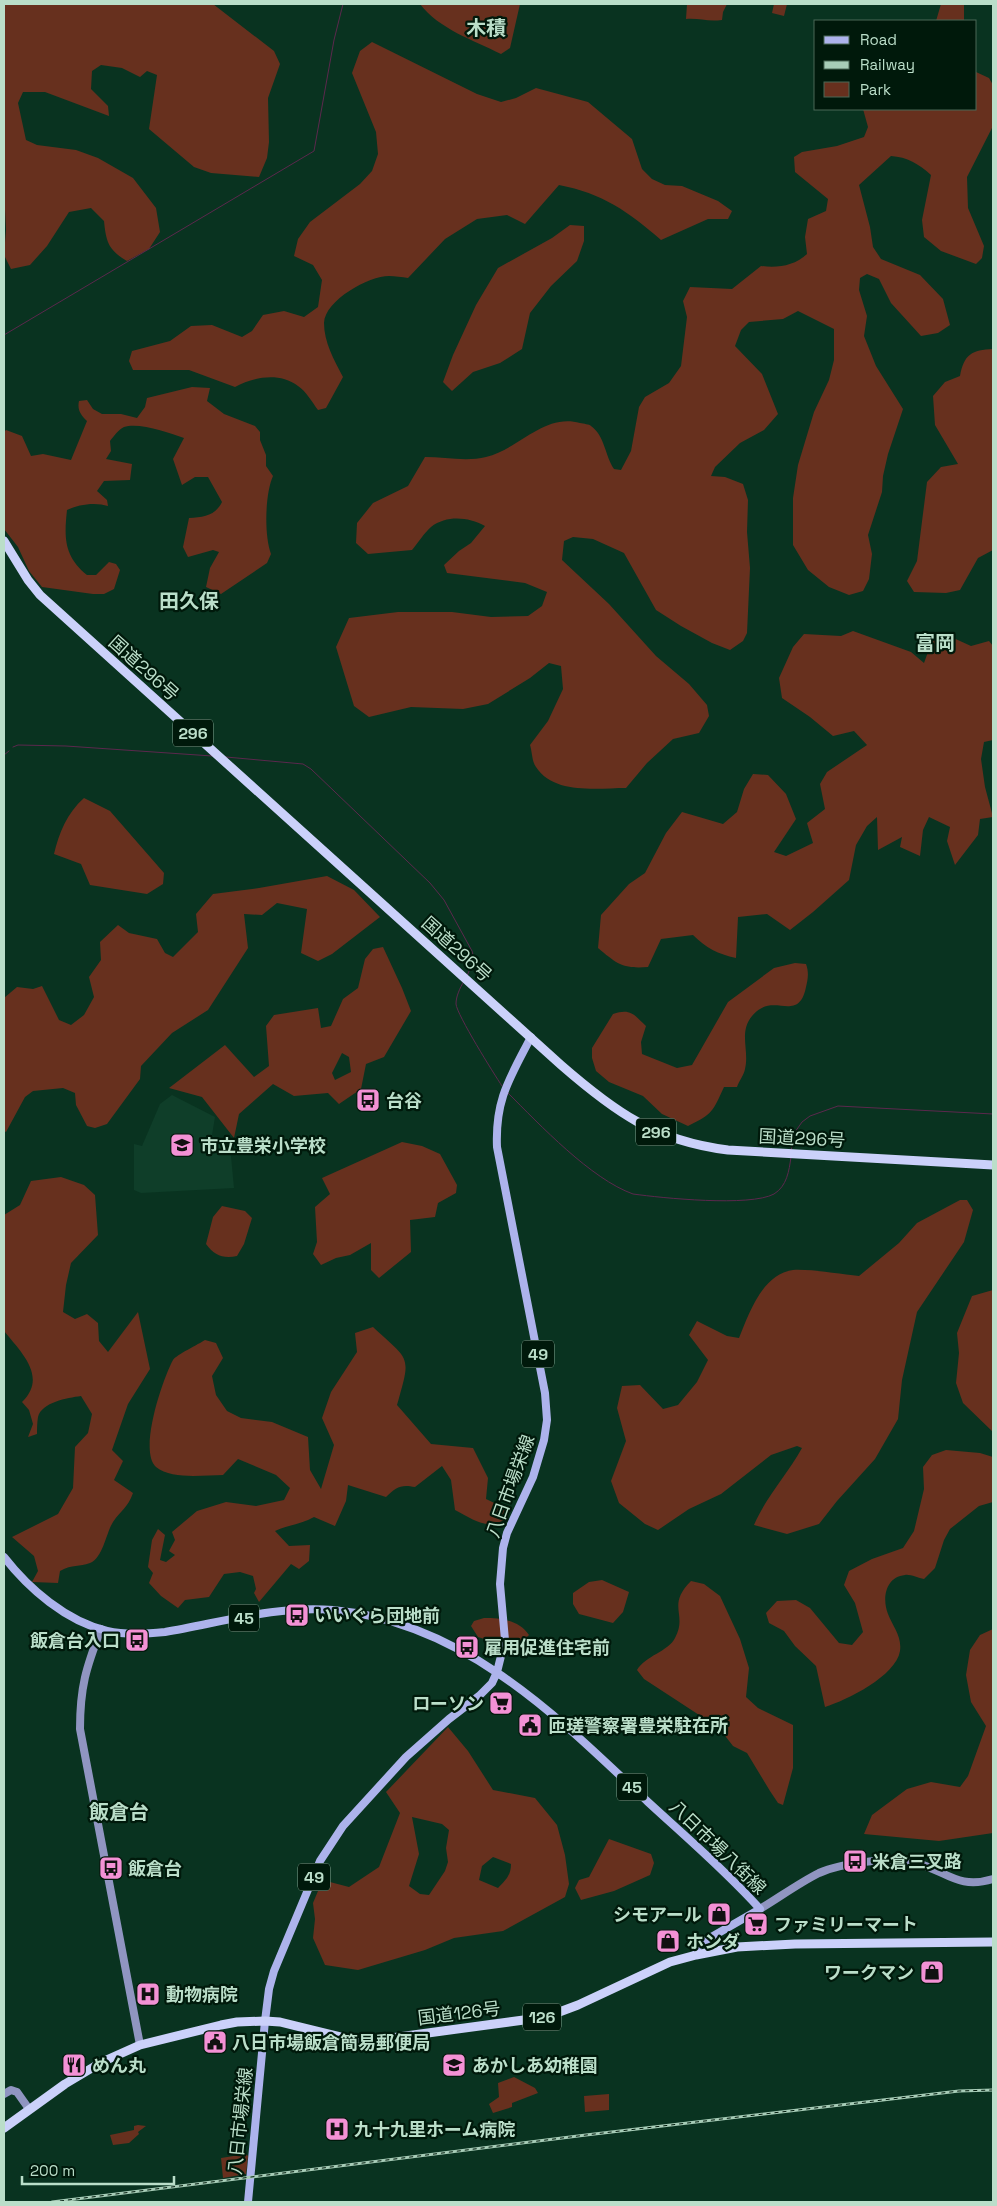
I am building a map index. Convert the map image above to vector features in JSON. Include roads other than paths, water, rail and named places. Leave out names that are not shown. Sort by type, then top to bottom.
[{"type":"highway","name":"国道296号","points":[[4,541],[28,580],[40,595],[585,1085],[628,1117],[652,1130],[688,1143],[728,1150],[993,1165]]},
{"type":"highway","name":"国道126号","points":[[4,2128],[65,2084],[102,2062],[140,2045],[231,2023],[280,2022],[345,2038],[367,2040],[528,2021],[562,2011],[653,1969],[696,1955],[737,1947],[795,1944],[993,1942]]},
{"type":"main road","name":"八日市場栄線","points":[[248,2202],[269,1989],[274,1971],[320,1860],[343,1826],[406,1757],[449,1719],[479,1696],[492,1683],[498,1672],[505,1640],[500,1584],[503,1548],[507,1533],[533,1477],[544,1440],[547,1420],[546,1393],[497,1147],[498,1112],[501,1098],[532,1037]]},
{"type":"main road","name":"八日市場八街線","points":[[4,1558],[28,1585],[51,1602],[67,1613],[101,1629],[145,1634],[284,1611],[331,1610],[374,1616],[411,1628],[470,1655],[498,1672],[569,1728],[760,1909],[701,1942],[696,1955]]},
{"type":"street","points":[[101,1629],[83,1682],[80,1701],[80,1729],[140,2045]]},
{"type":"street","points":[[760,1909],[820,1873],[885,1859],[915,1863],[973,1884],[993,1879]]},
{"type":"street","points":[[4,2094],[11,2090],[17,2092],[29,2109]]},
{"type":"waterway","points":[[4,335],[314,151],[334,40],[343,4]]},
{"type":"waterway","points":[[13,747],[18,745],[66,746],[212,756]]},
{"type":"waterway","points":[[4,755],[9,751]]},
{"type":"waterway","points":[[226,757],[303,764],[311,769],[430,883],[444,900],[472,951],[474,959],[467,976]]},
{"type":"waterway","points":[[464,981],[457,998],[458,1010],[476,1045],[502,1086]]},
{"type":"waterway","points":[[508,1093],[583,1164],[617,1187],[633,1194],[664,1198],[726,1201],[762,1198],[774,1194],[782,1187],[788,1173],[791,1157]]},
{"type":"waterway","points":[[791,1151],[795,1132],[802,1122],[810,1116],[838,1106],[993,1114]]},
{"type":"railway","points":[[52,2202],[586,2135],[959,2091],[993,2090]]},
{"type":"place","name":"台谷","points":[[368,1100]]},
{"type":"place","name":"市立豊栄小学校","points":[[182,1145]]},
{"type":"place","name":"いいぐら団地前","points":[[297,1615]]},
{"type":"place","name":"飯倉台入口","points":[[137,1640]]},
{"type":"place","name":"雇用促進住宅前","points":[[467,1647]]},
{"type":"place","name":"ローソン","points":[[501,1703]]},
{"type":"place","name":"匝瑳警察署豊栄駐在所","points":[[530,1725]]},
{"type":"place","name":"米倉三叉路","points":[[855,1861]]},
{"type":"place","name":"飯倉台","points":[[111,1868]]},
{"type":"place","name":"シモアール","points":[[719,1914]]},
{"type":"place","name":"ファミリーマート","points":[[756,1924]]},
{"type":"place","name":"ホンダ","points":[[668,1941]]},
{"type":"place","name":"ワークマン","points":[[932,1972]]},
{"type":"place","name":"動物病院","points":[[148,1994]]},
{"type":"place","name":"八日市場飯倉簡易郵便局","points":[[215,2042]]},
{"type":"place","name":"めん丸","points":[[74,2065]]},
{"type":"place","name":"あかしあ幼稚園","points":[[454,2065]]},
{"type":"place","name":"九十九里ホーム病院","points":[[337,2129]]},
{"type":"district","name":"木積","points":[[486,28]]},
{"type":"district","name":"田久保","points":[[189,601]]},
{"type":"district","name":"富岡","points":[[935,643]]},
{"type":"district","name":"飯倉台","points":[[119,1812]]}]
